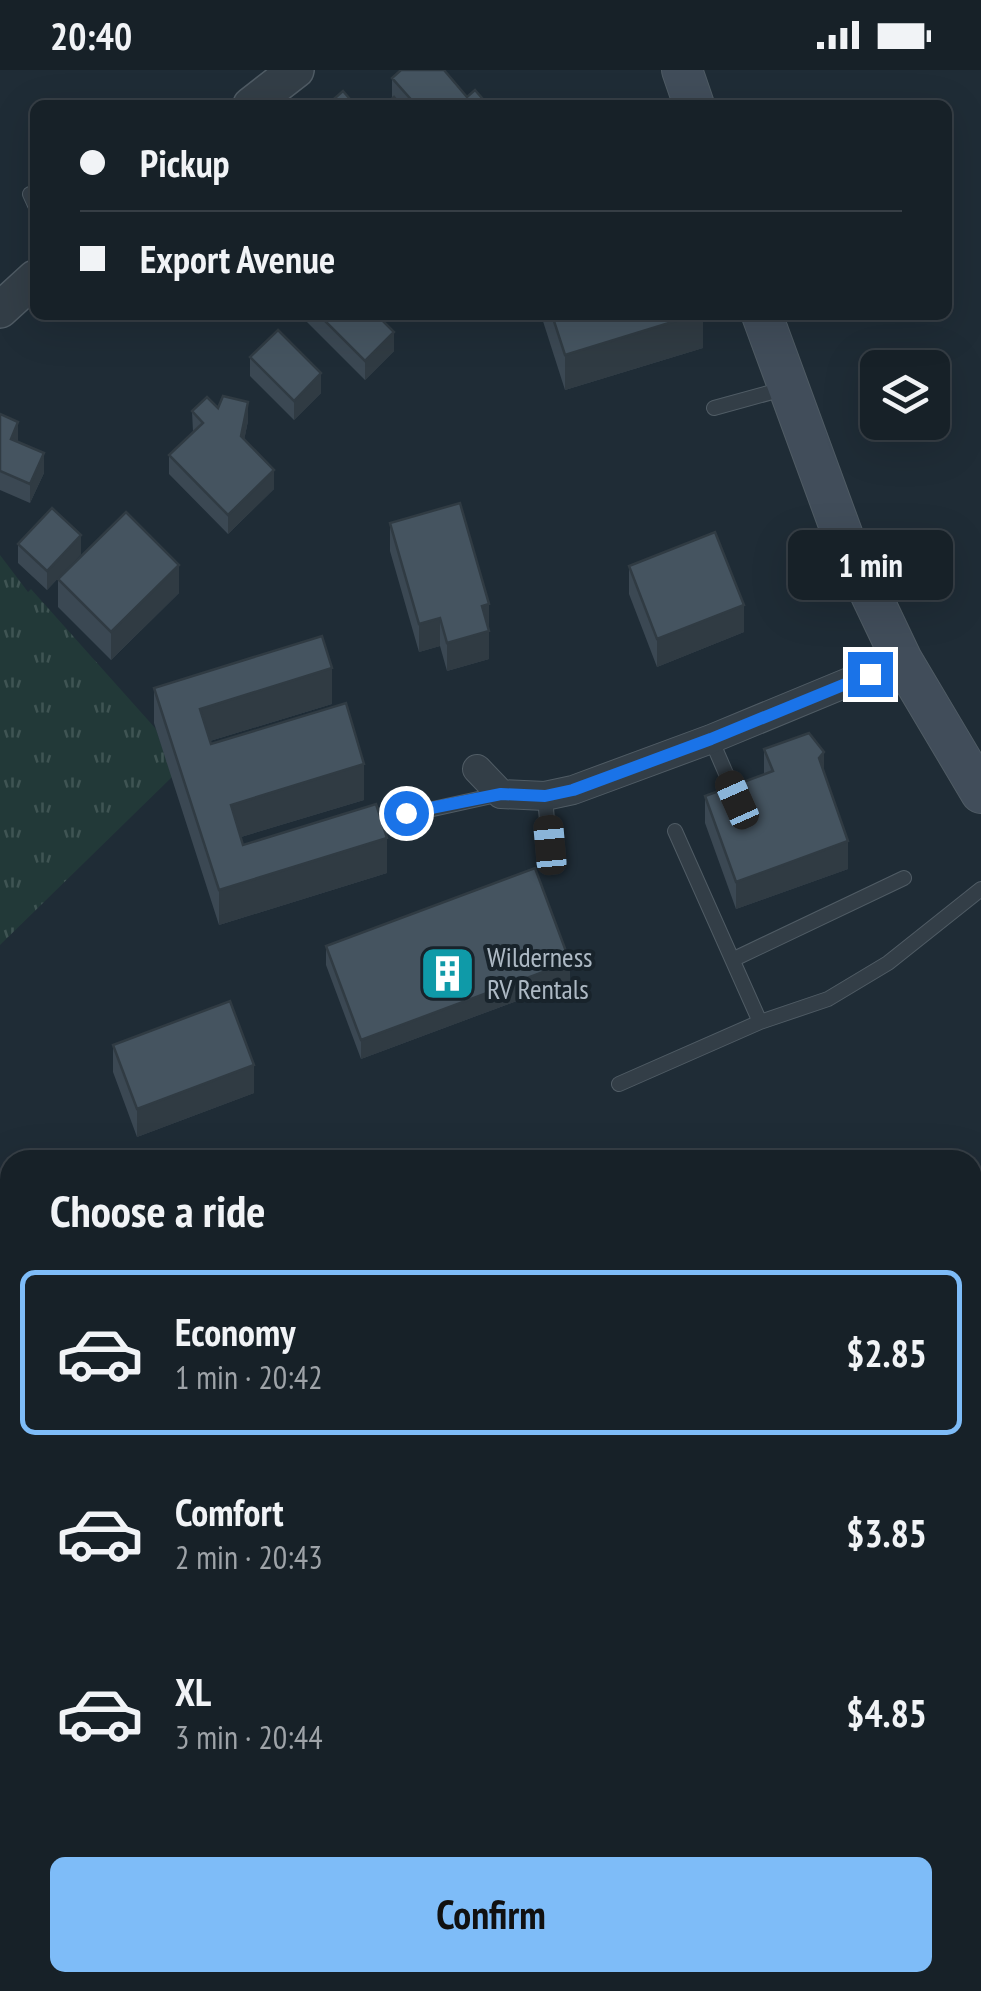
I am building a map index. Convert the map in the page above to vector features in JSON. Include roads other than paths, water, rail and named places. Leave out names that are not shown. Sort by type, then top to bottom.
[{"type":"main road","points":[[682,70],[692,100]]},
{"type":"main road","points":[[764,320],[843,536],[902,660],[981,793]]},
{"type":"street","points":[[258,100],[296,70]]},
{"type":"street","points":[[0,310],[30,283]]},
{"type":"street","points":[[477,769],[501,794],[545,796],[573,790],[711,739],[902,660]]},
{"type":"lane","points":[[714,408],[788,388]]},
{"type":"lane","points":[[711,739],[737,800]]},
{"type":"lane","points":[[392,818],[501,794]]},
{"type":"lane","points":[[545,796],[550,845]]},
{"type":"lane","points":[[674,830],[760,1022]]},
{"type":"lane","points":[[734,959],[904,878]]},
{"type":"lane","points":[[618,1084],[760,1022],[828,999],[888,963],[981,889]]},
{"type":"place","name":"Wilderness RV Rentals","points":[[448,973]]}]
